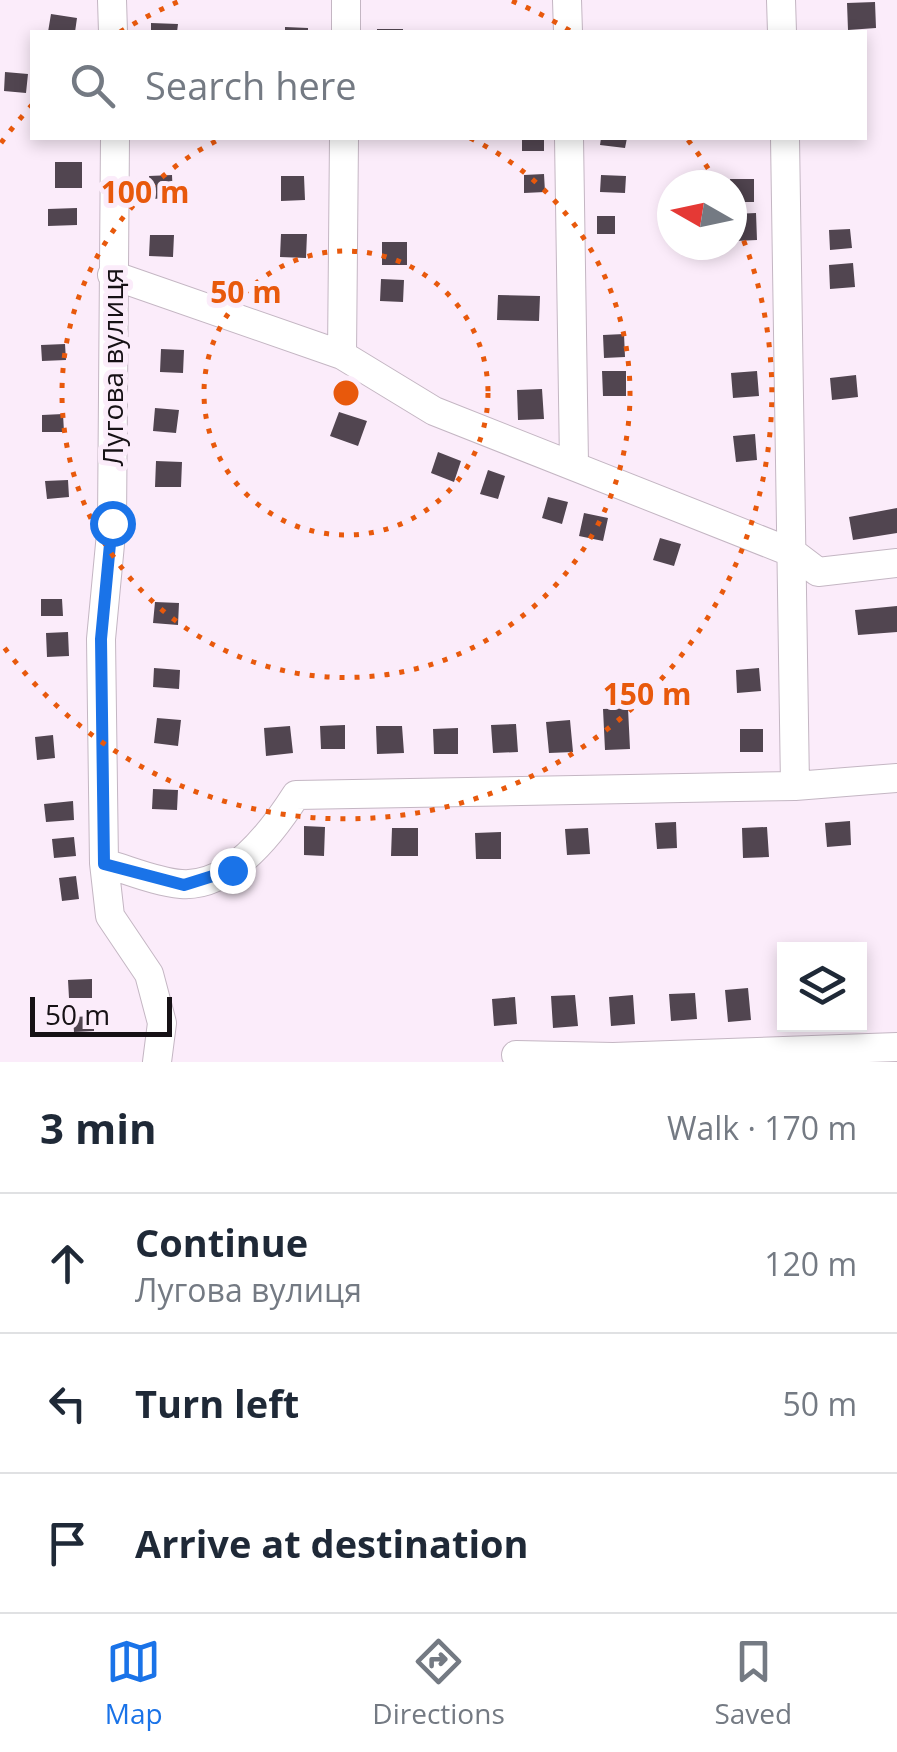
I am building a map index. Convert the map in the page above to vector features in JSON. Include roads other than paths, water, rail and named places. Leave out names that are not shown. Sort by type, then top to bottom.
[{"type":"street","points":[[112,0],[113,30]]},
{"type":"street","points":[[346,0],[346,30]]},
{"type":"street","points":[[567,0],[568,30]]},
{"type":"street","points":[[781,0],[782,30]]},
{"type":"street","name":"Лугова вулиця","points":[[115,140],[112,523],[101,639],[104,864],[110,916],[149,974],[162,1023],[157,1062]]},
{"type":"street","points":[[342,355],[344,140]]},
{"type":"street","points":[[569,140],[574,462]]},
{"type":"street","points":[[785,140],[795,786]]},
{"type":"street","points":[[112,275],[342,355],[434,411],[574,462],[793,553],[818,572],[897,563]]},
{"type":"street","points":[[104,864],[184,885],[232,870],[271,833],[296,795],[795,786],[897,778]]},
{"type":"street","points":[[516,1054],[613,1057],[897,1047]]}]
